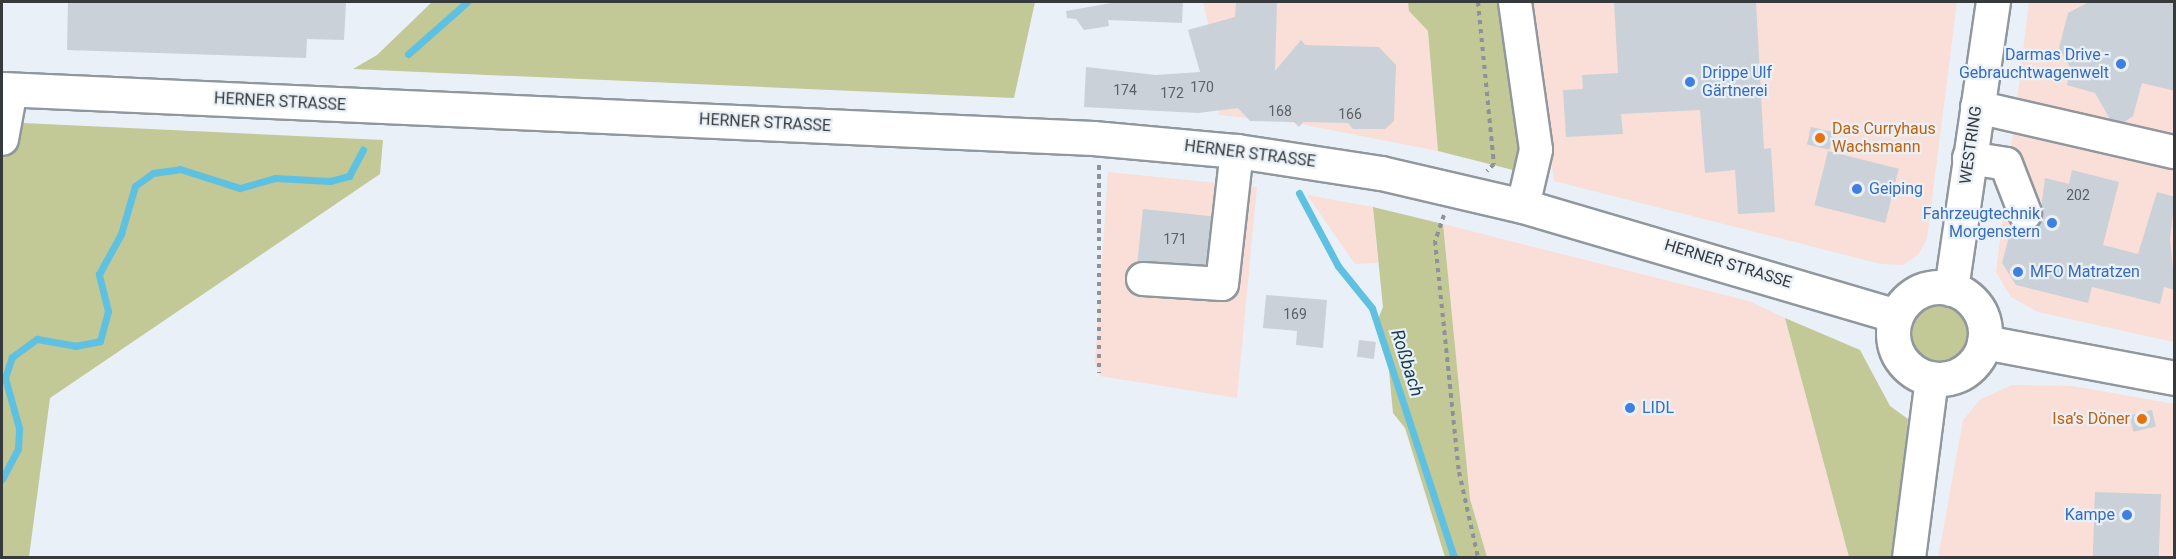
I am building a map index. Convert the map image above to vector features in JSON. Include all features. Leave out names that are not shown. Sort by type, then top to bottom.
[{"type":"main road","name":"WESTRING","points":[[1951,290],[1992,2]]},
{"type":"main road","name":"HERNER STRASSE","points":[[6,89],[1093,138],[1237,151],[1381,173],[1523,206],[1896,316]]},
{"type":"main road","points":[[1951,290],[1980,312],[1984,342],[1968,369],[1932,378],[1911,369],[1898,354],[1893,335],[1896,316],[1914,294],[1951,290]]},
{"type":"main road","points":[[1984,342],[2175,378]]},
{"type":"street","points":[[1515,2],[1536,150],[1523,206]]},
{"type":"street","points":[[2,139],[6,89]]},
{"type":"street","points":[[1977,107],[2175,152]]},
{"type":"street","points":[[1143,279],[1222,284],[1237,151]]},
{"type":"street","points":[[1969,158],[2006,164],[2025,213]]},
{"type":"street","points":[[1908,558],[1932,378]]},
{"type":"path","points":[[1467,193],[1494,164],[1478,2]]},
{"type":"path","points":[[1093,138],[1102,177],[1100,373]]},
{"type":"path","points":[[1435,241],[1458,472],[1478,558]]},
{"type":"shaded area","points":[[1203,2],[1408,2],[1409,11],[1428,31],[1438,151],[1295,123],[1219,115],[1218,62]]},
{"type":"shaded area","points":[[1528,2],[1957,2],[1927,239],[1918,255],[1903,265],[1881,264],[1554,181]]},
{"type":"shaded area","points":[[2029,2],[2174,2],[2174,342],[2038,312],[2011,297],[1996,272]]},
{"type":"shaded area","points":[[1108,172],[1257,187],[1237,398],[1100,376],[1095,363]]},
{"type":"shaded area","points":[[1307,195],[1373,207],[1378,263],[1355,264]]},
{"type":"shaded area","points":[[1443,224],[1749,301],[1785,318],[1849,557],[1487,557],[1470,499]]},
{"type":"shaded area","points":[[2012,385],[2073,386],[2174,404],[2174,557],[1938,558],[1963,420],[1981,399]]},
{"type":"green space","points":[[432,2],[1035,2],[1014,98],[353,69],[377,55]]},
{"type":"green space","points":[[1408,2],[1503,2],[1523,136],[1513,170],[1438,151],[1428,31],[1409,11]]},
{"type":"green space","points":[[2,122],[383,140],[380,174],[50,398],[29,557],[2,558]]},
{"type":"green space","points":[[1373,207],[1443,224],[1470,499],[1487,557],[1445,557],[1405,428],[1393,413],[1389,371],[1375,326],[1383,307]]},
{"type":"green space","points":[[1940,300],[1953,303],[1964,310],[1971,321],[1974,334],[1971,347],[1964,358],[1953,365],[1940,368],[1927,365],[1916,358],[1909,347],[1906,334],[1909,321],[1916,310],[1927,303]]},
{"type":"green space","points":[[1785,318],[1860,350],[1890,406],[1908,419],[1897,557],[1849,557]]},
{"type":"building","points":[[68,2],[346,2],[344,40],[307,39],[306,58],[67,50]]},
{"type":"building","points":[[1117,2],[1183,2],[1182,23],[1108,20],[1109,26],[1084,30],[1076,19],[1067,18],[1066,11]]},
{"type":"building","points":[[1236,2],[1277,2],[1275,71],[1301,40],[1305,45],[1379,47],[1396,65],[1394,121],[1385,129],[1353,129],[1348,123],[1303,122],[1299,127],[1294,122],[1250,121],[1238,108],[1198,113],[1084,107],[1086,67],[1156,75],[1200,72],[1188,30],[1235,17]]},
{"type":"building","name":"Drippe Ulf Gärtnerei","points":[[1614,2],[1756,2],[1764,149],[1771,148],[1775,212],[1738,214],[1735,170],[1705,173],[1700,110],[1621,114],[1623,134],[1566,137],[1563,90],[1583,89],[1582,75],[1618,73]]},
{"type":"building","name":"Darmas Drive - Gebrauchtwagenwelt","points":[[2089,2],[2175,2],[2175,91],[2142,83],[2133,116],[2124,122],[2110,119],[2095,93],[2067,85],[2071,69],[2059,48],[2068,13]]},
{"type":"building","name":"Das Curryhaus Wachsmann","points":[[1811,127],[1833,132],[1829,150],[1807,145]]},
{"type":"building","name":"Geiping","points":[[1828,151],[1899,169],[1885,223],[1814,205]]},
{"type":"building","points":[[2072,170],[2119,182],[2103,245],[2138,254],[2157,192],[2175,197],[2170,239],[2175,290],[2164,287],[2160,304],[2092,287],[2088,303],[2016,285],[2002,263],[2011,229],[2031,234],[2039,224],[2045,178],[2069,184]]},
{"type":"building","points":[[1143,209],[1212,216],[1206,268],[1138,261]]},
{"type":"building","points":[[1266,295],[1327,300],[1323,348],[1296,345],[1297,331],[1263,328]]},
{"type":"building","points":[[1359,340],[1376,342],[1374,359],[1357,357]]},
{"type":"building","name":"Isa’s Döner","points":[[2152,410],[2156,427],[2133,432],[2130,415]]},
{"type":"building","name":"Kampe","points":[[2095,492],[2161,494],[2159,558],[2093,558]]},
{"type":"waterway","points":[[408,54],[467,2]]},
{"type":"waterway","points":[[2,479],[18,449],[19,428],[5,378],[12,357],[37,339],[75,346],[100,341],[108,311],[99,274],[121,234],[135,186],[153,173],[180,169],[240,188],[275,178],[330,181],[349,176],[363,150]]},
{"type":"waterway","name":"Roßbach","points":[[1299,193],[1338,266],[1372,308],[1454,558]]},
{"type":"place","name":"Darmas Drive - Gebrauchtwagenwelt","points":[[2121,64]]},
{"type":"place","name":"Drippe Ulf Gärtnerei","points":[[1690,82]]},
{"type":"place","name":"Das Curryhaus Wachsmann","points":[[1820,138]]},
{"type":"place","name":"Geiping","points":[[1857,189]]},
{"type":"place","name":"Fahrzeugtechnik Morgenstern","points":[[2052,223]]},
{"type":"place","name":"MFO Matratzen","points":[[2018,272]]},
{"type":"place","name":"LIDL","points":[[1630,408]]},
{"type":"place","name":"Isa’s Döner","points":[[2142,419]]},
{"type":"place","name":"Kampe","points":[[2127,515]]}]
